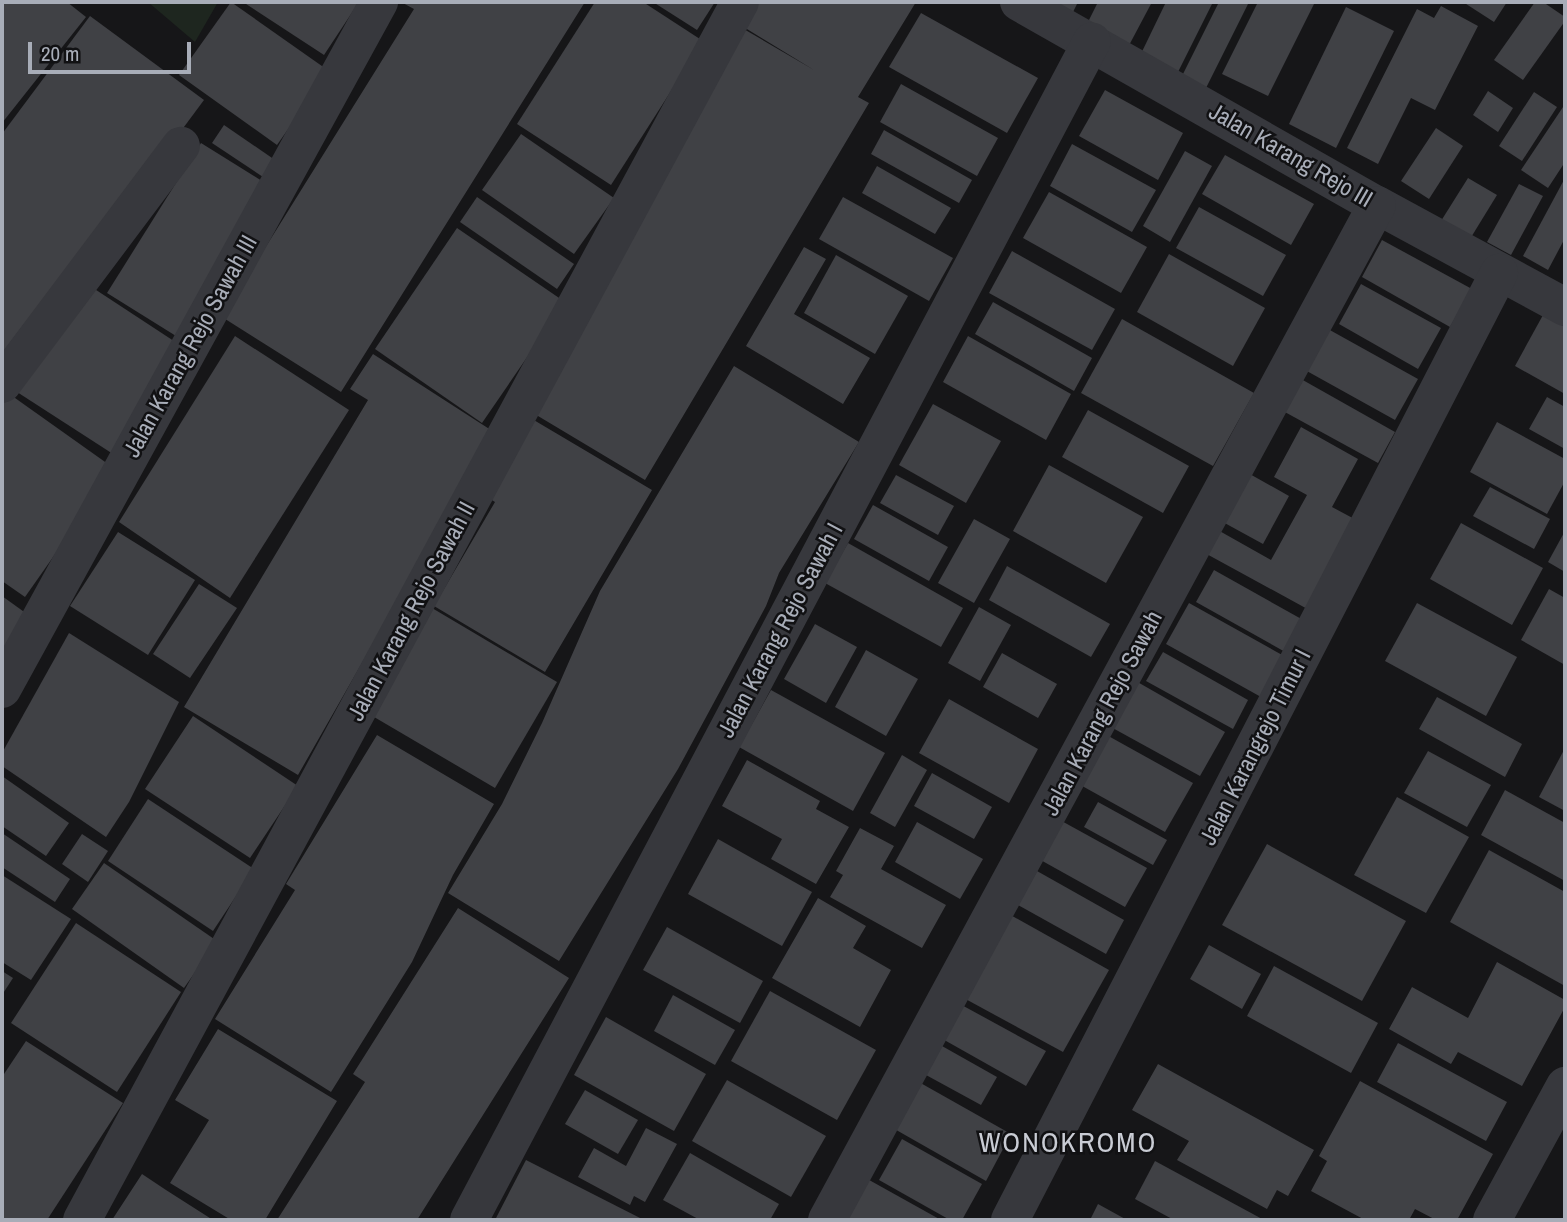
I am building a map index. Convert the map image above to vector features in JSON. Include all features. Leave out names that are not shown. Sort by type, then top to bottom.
[{"type":"street","name":"Jalan Karang Rejo Sawah III","points":[[2,689],[379,2]]},
{"type":"street","name":"Jalan Karang Rejo Sawah II","points":[[82,1220],[740,2]]},
{"type":"street","name":"Jalan Karang Rejo III","points":[[1019,2],[1093,41],[1377,205],[1565,307]]},
{"type":"street","name":"Jalan Karang Rejo Sawah I","points":[[469,1220],[1093,41]]},
{"type":"street","points":[[2,384],[181,146]]},
{"type":"street","name":"Jalan Karang Rejo Sawah","points":[[827,1220],[1377,205]]},
{"type":"street","name":"Jalan Karangrejo Timur I","points":[[1010,1220],[1499,273]]},
{"type":"street","points":[[1492,1220],[1565,1086]]},
{"type":"shaded area","points":[[148,2],[218,2],[195,42]]},
{"type":"building","points":[[2,2],[67,2],[86,17],[2,123]]},
{"type":"building","points":[[231,2],[329,71],[277,145],[179,75]]},
{"type":"building","points":[[243,2],[359,2],[324,55]]},
{"type":"building","points":[[401,2],[585,2],[341,392],[222,317],[414,9]]},
{"type":"building","points":[[595,2],[643,2],[703,41],[611,185],[517,124]]},
{"type":"building","points":[[653,2],[715,2],[697,30]]},
{"type":"building","points":[[758,2],[916,2],[858,97],[869,103],[645,480],[533,413],[742,28],[814,70],[742,26]]},
{"type":"building","points":[[1031,2],[1078,2],[1067,24]]},
{"type":"building","points":[[1098,2],[1152,2],[1126,51],[1084,30]]},
{"type":"building","points":[[1166,2],[1213,2],[1173,82],[1136,64]]},
{"type":"building","points":[[1219,2],[1249,2],[1205,90],[1181,78]]},
{"type":"building","points":[[1258,2],[1315,2],[1268,96],[1222,74]]},
{"type":"building","points":[[1463,2],[1507,2],[1494,22]]},
{"type":"building","points":[[1535,2],[1543,2],[1565,17],[1565,21],[1523,80],[1494,60]]},
{"type":"building","points":[[1441,6],[1478,26],[1435,110],[1411,98],[1378,164],[1347,148],[1417,9],[1434,18]]},
{"type":"building","points":[[1346,7],[1394,31],[1336,148],[1289,124]]},
{"type":"building","points":[[921,13],[1038,78],[1007,133],[889,67]]},
{"type":"building","points":[[90,16],[204,100],[2,372],[2,134]]},
{"type":"building","points":[[901,84],[998,138],[977,176],[880,122]]},
{"type":"building","points":[[1105,90],[1183,133],[1158,180],[1079,136]]},
{"type":"building","points":[[1488,91],[1513,108],[1498,132],[1473,115]]},
{"type":"building","points":[[1534,92],[1557,107],[1522,161],[1499,146]]},
{"type":"building","points":[[1565,104],[1565,162],[1548,188],[1521,170]]},
{"type":"building","points":[[224,125],[275,160],[263,177],[212,143]]},
{"type":"building","points":[[1436,128],[1463,146],[1429,199],[1401,181]]},
{"type":"building","points":[[884,130],[972,180],[959,203],[871,154]]},
{"type":"building","points":[[521,134],[614,198],[574,254],[482,190]]},
{"type":"building","points":[[201,143],[270,186],[176,336],[107,293]]},
{"type":"building","points":[[1072,144],[1156,190],[1132,232],[1050,186]]},
{"type":"building","points":[[1185,151],[1212,166],[1170,242],[1143,226]]},
{"type":"building","points":[[1225,155],[1314,204],[1291,245],[1202,194]]},
{"type":"building","points":[[877,166],[951,208],[935,234],[862,193]]},
{"type":"building","points":[[1468,178],[1497,195],[1470,239],[1441,221]]},
{"type":"building","points":[[1565,178],[1565,238],[1548,270],[1523,256]]},
{"type":"building","points":[[1519,184],[1543,196],[1511,255],[1487,242]]},
{"type":"building","points":[[1049,192],[1147,247],[1121,293],[1023,238]]},
{"type":"building","points":[[477,197],[574,264],[557,289],[460,222]]},
{"type":"building","points":[[843,197],[953,258],[929,301],[819,239]]},
{"type":"building","points":[[1199,207],[1286,255],[1263,296],[1176,248]]},
{"type":"building","points":[[457,228],[565,302],[482,423],[375,349]]},
{"type":"building","points":[[1382,240],[1472,289],[1450,327],[1362,277]]},
{"type":"building","points":[[804,247],[826,259],[794,314],[870,358],[843,404],[746,346]]},
{"type":"building","points":[[1012,251],[1115,309],[1092,350],[989,293]]},
{"type":"building","points":[[1169,254],[1265,308],[1233,366],[1137,312]]},
{"type":"building","points":[[836,255],[908,296],[875,354],[804,313]]},
{"type":"building","points":[[87,284],[183,347],[113,454],[17,392]]},
{"type":"building","points":[[1361,284],[1441,328],[1418,369],[1339,324]]},
{"type":"building","points":[[993,302],[1092,358],[1074,391],[975,334]]},
{"type":"building","points":[[1543,315],[1565,327],[1565,394],[1515,366]]},
{"type":"building","points":[[1122,319],[1254,393],[1213,466],[1081,393]]},
{"type":"building","points":[[1328,329],[1418,379],[1395,420],[1305,370]]},
{"type":"building","points":[[235,336],[349,410],[230,598],[119,522]]},
{"type":"building","points":[[968,336],[1071,394],[1046,440],[943,382]]},
{"type":"building","points":[[373,354],[494,432],[298,775],[184,707],[368,400],[350,389]]},
{"type":"building","points":[[734,366],[859,442],[779,573],[766,606],[678,769],[559,961],[448,893],[502,804],[542,723],[600,591]]},
{"type":"building","points":[[1301,379],[1395,432],[1378,463],[1283,411]]},
{"type":"building","points":[[8,393],[115,469],[25,597],[2,581],[2,402]]},
{"type":"building","points":[[1547,397],[1565,407],[1565,449],[1529,429]]},
{"type":"building","points":[[933,404],[1001,441],[966,503],[899,465]]},
{"type":"building","points":[[1088,410],[1189,466],[1163,513],[1062,457]]},
{"type":"building","points":[[527,416],[652,490],[545,672],[434,606],[495,502],[482,494]]},
{"type":"building","points":[[1497,422],[1565,459],[1565,481],[1547,514],[1470,472]]},
{"type":"building","points":[[1301,427],[1358,459],[1332,507],[1360,522],[1311,611],[1203,552],[1216,529],[1271,560],[1307,495],[1274,477]]},
{"type":"building","points":[[1049,465],[1143,517],[1106,583],[1013,531]]},
{"type":"building","points":[[1248,473],[1289,496],[1263,544],[1221,521]]},
{"type":"building","points":[[896,475],[954,506],[938,535],[880,503]]},
{"type":"building","points":[[1490,487],[1550,519],[1534,549],[1473,516]]},
{"type":"building","points":[[873,505],[948,547],[929,581],[854,539]]},
{"type":"building","points":[[974,519],[1010,539],[974,603],[938,583]]},
{"type":"building","points":[[1461,523],[1543,568],[1512,625],[1430,579]]},
{"type":"building","points":[[1565,531],[1565,572],[1548,562]]},
{"type":"building","points":[[118,532],[195,580],[148,655],[70,606]]},
{"type":"building","points":[[848,543],[963,608],[941,647],[825,583]]},
{"type":"building","points":[[1007,566],[1110,624],[1091,657],[989,600]]},
{"type":"building","points":[[1214,570],[1305,621],[1287,653],[1196,602]]},
{"type":"building","points":[[199,584],[237,608],[190,678],[153,654]]},
{"type":"building","points":[[1549,589],[1565,598],[1565,665],[1521,640]]},
{"type":"building","points":[[2,596],[27,614],[2,651]]},
{"type":"building","points":[[1189,603],[1284,656],[1261,697],[1166,644]]},
{"type":"building","points":[[1417,603],[1517,657],[1486,716],[1385,661]]},
{"type":"building","points":[[979,607],[1011,625],[980,681],[948,663]]},
{"type":"building","points":[[432,608],[557,682],[495,788],[369,714]]},
{"type":"building","points":[[815,624],[857,647],[826,703],[784,679]]},
{"type":"building","points":[[69,633],[179,702],[129,802],[106,837],[2,766],[2,753]]},
{"type":"building","points":[[866,650],[918,679],[886,736],[835,707]]},
{"type":"building","points":[[1163,652],[1248,700],[1233,729],[1146,681]]},
{"type":"building","points":[[1002,653],[1057,684],[1038,718],[983,687]]},
{"type":"building","points":[[1134,680],[1225,732],[1200,776],[1109,726]]},
{"type":"building","points":[[771,690],[885,753],[853,811],[739,747]]},
{"type":"building","points":[[1437,697],[1522,744],[1505,777],[1419,729]]},
{"type":"building","points":[[949,699],[1038,749],[1009,803],[919,753]]},
{"type":"building","points":[[193,716],[298,786],[250,858],[145,789]]},
{"type":"building","points":[[1103,733],[1193,783],[1165,832],[1075,782]]},
{"type":"building","points":[[377,735],[494,804],[453,875],[412,962],[331,1092],[215,1019],[295,890],[286,884]]},
{"type":"building","points":[[1565,748],[1565,811],[1539,797]]},
{"type":"building","points":[[1428,751],[1491,785],[1467,827],[1404,793]]},
{"type":"building","points":[[902,755],[927,770],[895,827],[870,813]]},
{"type":"building","points":[[747,760],[820,801],[816,809],[849,827],[816,884],[771,859],[782,839],[722,806]]},
{"type":"building","points":[[932,773],[992,807],[974,839],[914,806]]},
{"type":"building","points":[[2,776],[69,823],[46,856],[2,826]]},
{"type":"building","points":[[1505,790],[1565,823],[1565,881],[1481,835]]},
{"type":"building","points":[[1397,797],[1469,837],[1426,913],[1354,875]]},
{"type":"building","points":[[148,799],[254,869],[213,931],[108,861]]},
{"type":"building","points":[[1098,802],[1167,840],[1153,865],[1084,827]]},
{"type":"building","points":[[1058,819],[1147,868],[1125,907],[1037,858]]},
{"type":"building","points":[[917,822],[983,859],[960,899],[895,862]]},
{"type":"building","points":[[860,828],[894,846],[881,869],[946,905],[922,948],[830,897],[843,875],[836,871]]},
{"type":"building","points":[[2,833],[70,879],[55,902],[2,867]]},
{"type":"building","points":[[82,834],[108,851],[88,882],[62,864]]},
{"type":"building","points":[[718,839],[812,892],[782,946],[688,894]]},
{"type":"building","points":[[1267,844],[1406,921],[1362,1001],[1222,925]]},
{"type":"building","points":[[1489,850],[1565,892],[1565,986],[1450,922]]},
{"type":"building","points":[[104,863],[217,941],[184,988],[72,909]]},
{"type":"building","points":[[1037,871],[1124,920],[1106,954],[1018,905]]},
{"type":"building","points":[[2,875],[71,919],[31,980],[2,962]]},
{"type":"building","points":[[818,898],[866,926],[853,948],[891,970],[860,1027],[772,978]]},
{"type":"building","points":[[458,908],[569,978],[417,1220],[277,1220],[365,1082],[353,1074]]},
{"type":"building","points":[[1007,913],[1109,970],[1063,1052],[960,996]]},
{"type":"building","points":[[76,923],[181,992],[117,1092],[11,1023]]},
{"type":"building","points":[[667,927],[763,981],[740,1023],[643,970]]},
{"type":"building","points":[[1209,945],[1261,974],[1242,1009],[1190,979]]},
{"type":"building","points":[[1497,962],[1565,1000],[1565,1007],[1522,1086],[1458,1052],[1451,1064],[1389,1029],[1412,987],[1468,1018]]},
{"type":"building","points":[[1274,966],[1378,1023],[1351,1073],[1247,1016]]},
{"type":"building","points":[[2,971],[13,978],[2,995]]},
{"type":"building","points":[[770,991],[876,1050],[837,1120],[731,1061]]},
{"type":"building","points":[[673,995],[735,1030],[715,1065],[654,1031]]},
{"type":"building","points":[[958,1003],[1046,1051],[1026,1086],[939,1037]]},
{"type":"building","points":[[606,1017],[706,1074],[674,1131],[574,1075]]},
{"type":"building","points":[[218,1029],[337,1101],[265,1220],[231,1220],[170,1183],[209,1120],[175,1100]]},
{"type":"building","points":[[26,1041],[123,1103],[47,1220],[2,1220],[2,1077]]},
{"type":"building","points":[[1398,1043],[1507,1102],[1486,1141],[1377,1082]]},
{"type":"building","points":[[942,1046],[997,1077],[981,1105],[926,1075]]},
{"type":"building","points":[[1158,1064],[1314,1150],[1288,1196],[1277,1190],[1267,1209],[1177,1160],[1189,1141],[1132,1110]]},
{"type":"building","points":[[727,1080],[826,1136],[791,1197],[692,1141]]},
{"type":"building","points":[[917,1081],[1011,1134],[986,1181],[891,1127]]},
{"type":"building","points":[[1360,1081],[1493,1154],[1457,1220],[1436,1220],[1415,1209],[1409,1220],[1365,1220],[1311,1191],[1327,1161],[1319,1156]]},
{"type":"building","points":[[585,1090],[638,1120],[618,1154],[565,1124]]},
{"type":"building","points":[[646,1128],[677,1144],[645,1202],[634,1196],[630,1205],[578,1177],[594,1148],[626,1166]]},
{"type":"building","points":[[902,1139],[982,1184],[962,1220],[950,1220],[879,1180]]},
{"type":"building","points":[[690,1153],[779,1204],[770,1220],[700,1220],[663,1200]]},
{"type":"building","points":[[526,1160],[644,1220],[495,1220]]},
{"type":"building","points":[[1155,1161],[1264,1220],[1174,1220],[1135,1199]]},
{"type":"building","points":[[142,1174],[166,1190],[213,1220],[112,1220]]},
{"type":"building","points":[[862,1176],[941,1220],[849,1220],[841,1216]]},
{"type":"building","points":[[1098,1204],[1127,1220],[1090,1220]]},
{"type":"district","name":"WONOKROMO","points":[[1068,1142]]}]
